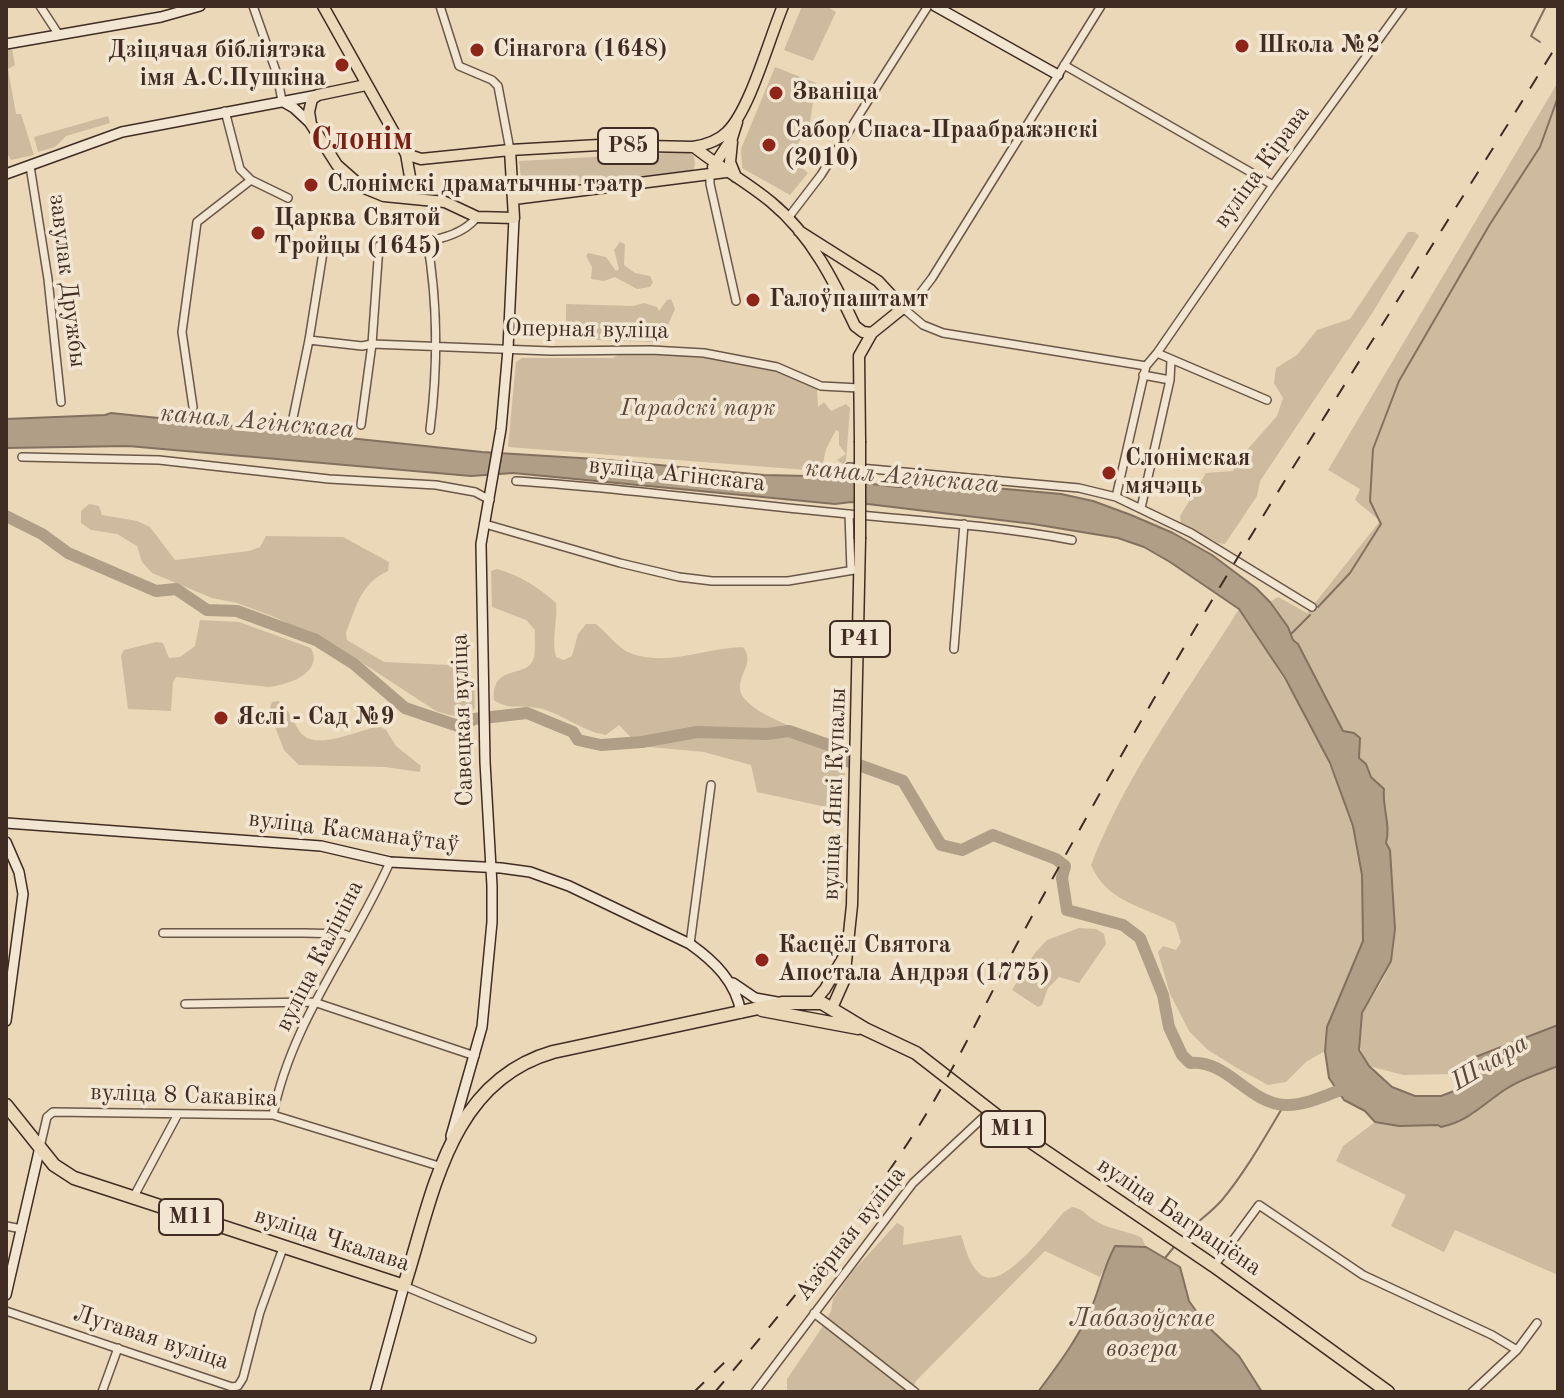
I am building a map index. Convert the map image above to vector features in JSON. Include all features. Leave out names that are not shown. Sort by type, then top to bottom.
[{"type":"highway","name":"М11","points":[[447,1147],[484,1093],[512,1069],[541,1056],[782,1003],[814,1002],[832,1008],[865,1029]]},
{"type":"highway","points":[[814,1002],[809,1011],[820,1022],[832,1008]]},
{"type":"highway","name":"М11","points":[[759,1010],[865,1029]]},
{"type":"highway","name":"вуліца Баграціёна","points":[[865,1029],[916,1053],[990,1111],[1214,1266],[1388,1392]]},
{"type":"highway","name":"вуліца Чкалава","points":[[6,1105],[54,1165],[74,1178],[404,1286]]},
{"type":"highway","name":"Савецкая вуліца","points":[[404,1286],[447,1147]]},
{"type":"main road","points":[[323,6],[406,154],[411,170],[407,183],[384,196]]},
{"type":"main road","points":[[712,169],[718,146],[737,120],[783,6]]},
{"type":"main road","points":[[366,85],[318,95],[310,104],[311,124],[337,165],[350,178],[384,196],[445,202],[477,217],[514,218]]},
{"type":"main road","points":[[712,169],[696,149],[729,135]]},
{"type":"main road","points":[[729,135],[730,162],[737,179]]},
{"type":"main road","name":"Р85","points":[[406,154],[421,159],[599,145],[696,149],[700,167],[690,178],[514,199]]},
{"type":"main road","name":"Савецкая вуліца","points":[[510,150],[514,218]]},
{"type":"main road","points":[[690,178],[712,169]]},
{"type":"main road","name":"Р41","points":[[712,169],[727,172],[771,202],[799,231],[829,272],[855,326],[859,356]]},
{"type":"main road","name":"Р41","points":[[799,231],[878,281],[903,308],[872,333]]},
{"type":"main road","points":[[829,272],[836,263],[848,260]]},
{"type":"main road","points":[[855,326],[863,332],[872,333]]},
{"type":"main road","name":"вуліца Янкі Купалы","points":[[832,1008],[844,981],[848,949],[855,826],[855,570],[860,539],[859,356],[872,333]]},
{"type":"main road","name":"вуліца Янкі Купалы","points":[[814,1002],[838,970],[848,949]]},
{"type":"main road","name":"Р41","points":[[844,981],[843,1006],[848,1020]]},
{"type":"street","points":[[40,6],[57,36]]},
{"type":"street","points":[[6,44],[161,17],[200,6]]},
{"type":"street","points":[[253,6],[277,74],[282,101],[311,124]]},
{"type":"street","name":"Савецкая вуліца","points":[[440,6],[459,66],[492,80],[498,86],[510,150]]},
{"type":"street","points":[[788,218],[821,175],[928,6]]},
{"type":"street","points":[[935,6],[1061,70],[1273,185]]},
{"type":"street","points":[[1101,6],[932,278],[919,295],[903,308],[923,325],[943,333],[1146,366],[1116,497]]},
{"type":"street","name":"вуліца Кірава","points":[[1146,366],[1403,6]]},
{"type":"street","points":[[6,174],[122,132],[318,95]]},
{"type":"street","points":[[225,111],[240,169],[251,180],[288,198]]},
{"type":"street","name":"завулак Дружбы","points":[[30,166],[48,279],[61,402]]},
{"type":"street","points":[[712,169],[710,184],[736,301]]},
{"type":"street","points":[[193,407],[182,332],[197,222],[251,180]]},
{"type":"street","points":[[361,425],[372,344],[379,246],[427,240],[463,231],[477,217]]},
{"type":"street","name":"Савецкая вуліца","points":[[447,1147],[482,1027],[489,962],[493,900],[485,762],[481,551],[501,429],[514,218]]},
{"type":"street","points":[[293,418],[325,240]]},
{"type":"street","points":[[427,240],[435,285],[430,430]]},
{"type":"street","name":"Оперная вуліца","points":[[309,340],[362,346],[704,353],[777,367],[821,386],[859,388]]},
{"type":"street","points":[[1157,353],[1267,400]]},
{"type":"street","points":[[1141,508],[1170,380],[1171,360]]},
{"type":"street","points":[[1143,375],[1170,380]]},
{"type":"street","points":[[22,457],[159,460],[329,479],[436,485],[491,496]]},
{"type":"street","points":[[849,467],[1079,488],[1116,497],[1191,533],[1312,607]]},
{"type":"street","name":"вуліца Агінскага","points":[[516,481],[619,488],[964,524],[1072,540]]},
{"type":"street","points":[[485,524],[679,577],[712,581],[788,581],[855,570],[849,514]]},
{"type":"street","points":[[954,649],[964,524]]},
{"type":"street","points":[[690,944],[711,785]]},
{"type":"street","name":"вуліца Касманаўтаў","points":[[6,823],[321,846],[390,862],[530,872],[569,886],[690,944],[708,957],[727,979],[738,997],[741,1013]]},
{"type":"street","points":[[6,842],[19,872],[23,894],[6,1021]]},
{"type":"street","name":"вуліца Калініна","points":[[273,1115],[314,1002],[390,862]]},
{"type":"street","points":[[163,933],[304,933],[351,937]]},
{"type":"street","points":[[727,979],[746,994],[782,1003]]},
{"type":"street","points":[[185,1004],[314,1002],[475,1056]]},
{"type":"street","points":[[466,1088],[484,1093]]},
{"type":"street","name":"Азёрная вуліца","points":[[755,1392],[913,1183],[990,1111]]},
{"type":"street","name":"вуліца 8 Сакавіка","points":[[40,1147],[47,1117],[53,1112],[273,1115],[442,1167]]},
{"type":"street","points":[[133,1198],[178,1114]]},
{"type":"street","points":[[6,1295],[40,1147]]},
{"type":"street","points":[[1214,1266],[1259,1205],[1363,1275],[1492,1335],[1517,1350]]},
{"type":"street","points":[[6,1226],[22,1229]]},
{"type":"street","name":"Лугавая вуліца","points":[[6,1311],[232,1387],[238,1386],[283,1248]]},
{"type":"street","name":"Савецкая вуліца","points":[[375,1392],[404,1286]]},
{"type":"street","name":"вуліца Чкалава","points":[[404,1286],[532,1339]]},
{"type":"street","points":[[814,1313],[915,1392]]},
{"type":"street","points":[[1472,1392],[1517,1350],[1537,1323]]},
{"type":"street","points":[[102,1392],[118,1348]]},
{"type":"green space","points":[[802,6],[826,6],[836,12],[813,61],[784,50]]},
{"type":"green space","points":[[12,49],[15,65],[8,69],[16,114],[21,114],[34,155],[11,160],[6,152],[6,50]]},
{"type":"green space","points":[[775,67],[816,83],[810,122],[790,158],[808,173],[790,195],[742,168],[741,149]]},
{"type":"green space","points":[[1558,82],[1558,1025],[1465,1061],[1456,1074],[1403,1075],[1369,1066],[1358,1034],[1365,1009],[1386,972],[1394,931],[1390,850],[1386,843],[1387,825],[1377,781],[1359,758],[1360,738],[1343,731],[1298,644],[1270,602],[1278,597],[1307,613],[1380,521],[1355,500],[1360,489],[1328,470]]},
{"type":"green space","points":[[108,116],[110,123],[66,136],[55,147],[38,152],[34,137]]},
{"type":"green space","points":[[688,152],[694,156],[692,172],[522,187],[519,161]]},
{"type":"green space","points":[[1408,232],[1419,236],[1371,315],[1260,481],[1257,496],[1225,544],[1181,523],[1180,516],[1206,473],[1233,471],[1238,460],[1277,416],[1283,398],[1274,383],[1276,368],[1297,355],[1317,330],[1350,319]]},
{"type":"green space","points":[[620,242],[625,244],[624,265],[635,273],[650,276],[653,282],[650,287],[637,289],[615,277],[604,281],[591,279],[588,253],[606,257],[616,271],[619,269],[614,250]]},
{"type":"green space","points":[[671,299],[675,309],[667,327],[667,339],[657,338],[656,342],[566,339],[566,304],[633,306],[644,303],[657,307],[659,311]]},
{"type":"green space","name":"Гарадскі парк","points":[[621,353],[707,357],[783,373],[817,389],[818,407],[824,402],[831,411],[846,404],[850,408],[846,461],[843,464],[837,460],[846,454],[839,445],[839,432],[836,430],[820,464],[820,471],[508,447],[516,362],[522,358],[613,358]]},
{"type":"green space","points":[[89,504],[99,506],[102,515],[137,521],[150,527],[175,560],[249,551],[260,547],[266,536],[343,537],[389,562],[388,571],[365,589],[346,633],[347,640],[384,662],[449,665],[474,686],[475,707],[472,713],[458,716],[436,711],[335,645],[272,616],[212,598],[152,573],[142,562],[137,546],[117,534],[91,530],[81,523],[81,511]]},
{"type":"green space","points":[[497,569],[529,583],[556,603],[555,650],[556,657],[564,660],[572,656],[578,634],[586,624],[596,624],[626,651],[644,657],[672,658],[743,647],[747,663],[740,689],[744,698],[784,724],[844,744],[845,791],[840,810],[757,792],[751,765],[704,752],[639,746],[619,725],[606,735],[588,730],[547,710],[509,706],[494,700],[498,680],[531,664],[535,651],[535,630],[526,620],[492,607],[491,571]]},
{"type":"green space","points":[[1239,609],[1286,682],[1330,766],[1348,811],[1360,855],[1366,899],[1363,941],[1327,1030],[1325,1051],[1306,1062],[1286,1082],[1268,1085],[1208,1050],[1189,1031],[1170,994],[1158,952],[1163,946],[1176,950],[1181,942],[1175,923],[1116,895],[1106,887],[1091,865],[1140,765]]},
{"type":"green space","points":[[200,620],[239,622],[311,648],[313,664],[302,676],[269,687],[176,677],[171,711],[128,709],[121,656],[124,650],[156,642],[163,643],[169,658],[180,657],[195,646]]},
{"type":"green space","points":[[278,701],[307,738],[338,738],[379,726],[386,730],[396,746],[421,766],[420,772],[385,767],[299,765],[284,750],[269,711],[272,702]]},
{"type":"green space","points":[[1079,928],[1096,929],[1104,934],[1106,944],[1079,983],[1059,977],[1048,988],[1042,1005],[1038,1007],[1012,990],[1034,954],[1047,940]]},
{"type":"green space","points":[[1558,1066],[1558,1275],[1455,1230],[1444,1252],[1391,1226],[1406,1195],[1336,1161],[1343,1146],[1375,1122],[1399,1126],[1438,1125],[1472,1115],[1506,1089]]},
{"type":"green space","points":[[1072,1207],[1100,1223],[1142,1238],[1146,1247],[1115,1246],[1100,1277],[1045,1251],[916,1381],[911,1392],[787,1392],[787,1379],[819,1332],[831,1311],[833,1299],[853,1271],[897,1223],[904,1227],[903,1245],[961,1235],[973,1265],[980,1274],[989,1278],[1013,1267]]},
{"type":"water","name":"Шчара","points":[[111,413],[482,452],[808,476],[897,487],[984,487],[1061,494],[1093,501],[1173,533],[1212,555],[1270,602],[1298,644],[1343,731],[1360,738],[1359,758],[1366,764],[1371,777],[1384,789],[1395,929],[1391,961],[1362,1013],[1359,1050],[1369,1066],[1392,1087],[1415,1096],[1441,1096],[1462,1088],[1456,1074],[1465,1061],[1558,1025],[1558,1066],[1518,1082],[1468,1116],[1441,1127],[1375,1122],[1365,1111],[1344,1100],[1329,1078],[1325,1051],[1327,1027],[1363,941],[1362,875],[1353,826],[1330,763],[1285,678],[1239,609],[1144,547],[1118,538],[1033,524],[851,502],[835,504],[513,473],[471,476],[128,446],[6,448],[6,419]]},
{"type":"water","name":"Лабазоўскае возера","points":[[1115,1246],[1146,1247],[1180,1267],[1189,1301],[1206,1325],[1239,1356],[1262,1392],[1038,1392],[1085,1322]]},
{"type":"waterway","points":[[1540,42],[1531,36],[1546,6]]},
{"type":"waterway","points":[[1318,607],[1350,573],[1381,524],[1370,501],[1373,449],[1399,381],[1490,224],[1540,147],[1558,97]]},
{"type":"waterway","points":[[6,516],[42,534],[68,553],[156,591],[176,589],[207,610],[237,611],[316,640],[354,664],[405,708],[461,727],[474,719],[527,713],[573,732],[578,740],[601,745],[642,742],[697,732],[767,734],[789,731],[837,748],[845,760],[903,781],[941,845],[962,850],[993,835],[1056,859],[1065,866],[1062,878],[1067,910],[1123,925],[1140,938],[1163,995],[1169,1027],[1182,1055],[1190,1063],[1215,1068],[1260,1097],[1285,1105],[1310,1101],[1351,1086]]},
{"type":"waterway","points":[[1291,634],[1310,615]]},
{"type":"waterway","points":[[1181,1239],[1231,1189],[1284,1105]]},
{"type":"waterway","points":[[1165,1258],[1174,1247]]},
{"type":"railway","points":[[715,1392],[844,1232],[915,1132],[956,1062],[1071,844],[1163,683],[1259,522],[1558,43]]},
{"type":"railway","points":[[694,1392],[730,1357]]},
{"type":"place","name":"Школа №2","points":[[1242,46]]},
{"type":"place","name":"Сінагога (1648)","points":[[477,50]]},
{"type":"place","name":"Дзіцячая бібліятэка імя А.С.Пушкіна","points":[[342,65]]},
{"type":"place","name":"Званіца","points":[[776,93]]},
{"type":"place","name":"Сабор Спаса-Праабражэнскі (2010)","points":[[769,145]]},
{"type":"place","name":"Слонімскі драматычны тэатр","points":[[311,185]]},
{"type":"place","name":"Царква Святой Тройцы (1645)","points":[[258,233]]},
{"type":"place","name":"Галоўпаштамт","points":[[753,300]]},
{"type":"place","name":"Слонімская мячэць","points":[[1109,473]]},
{"type":"place","name":"Яслі - Сад №9","points":[[221,718]]},
{"type":"place","name":"Касцёл Святога Апостала Андрэя (1775)","points":[[762,960]]},
{"type":"district","name":"Слонім","points":[[362,141]]},
{"type":"water label","name":"канал Агінскага","points":[[257,422]]},
{"type":"water label","name":"канал Агінскага","points":[[902,477]]}]
